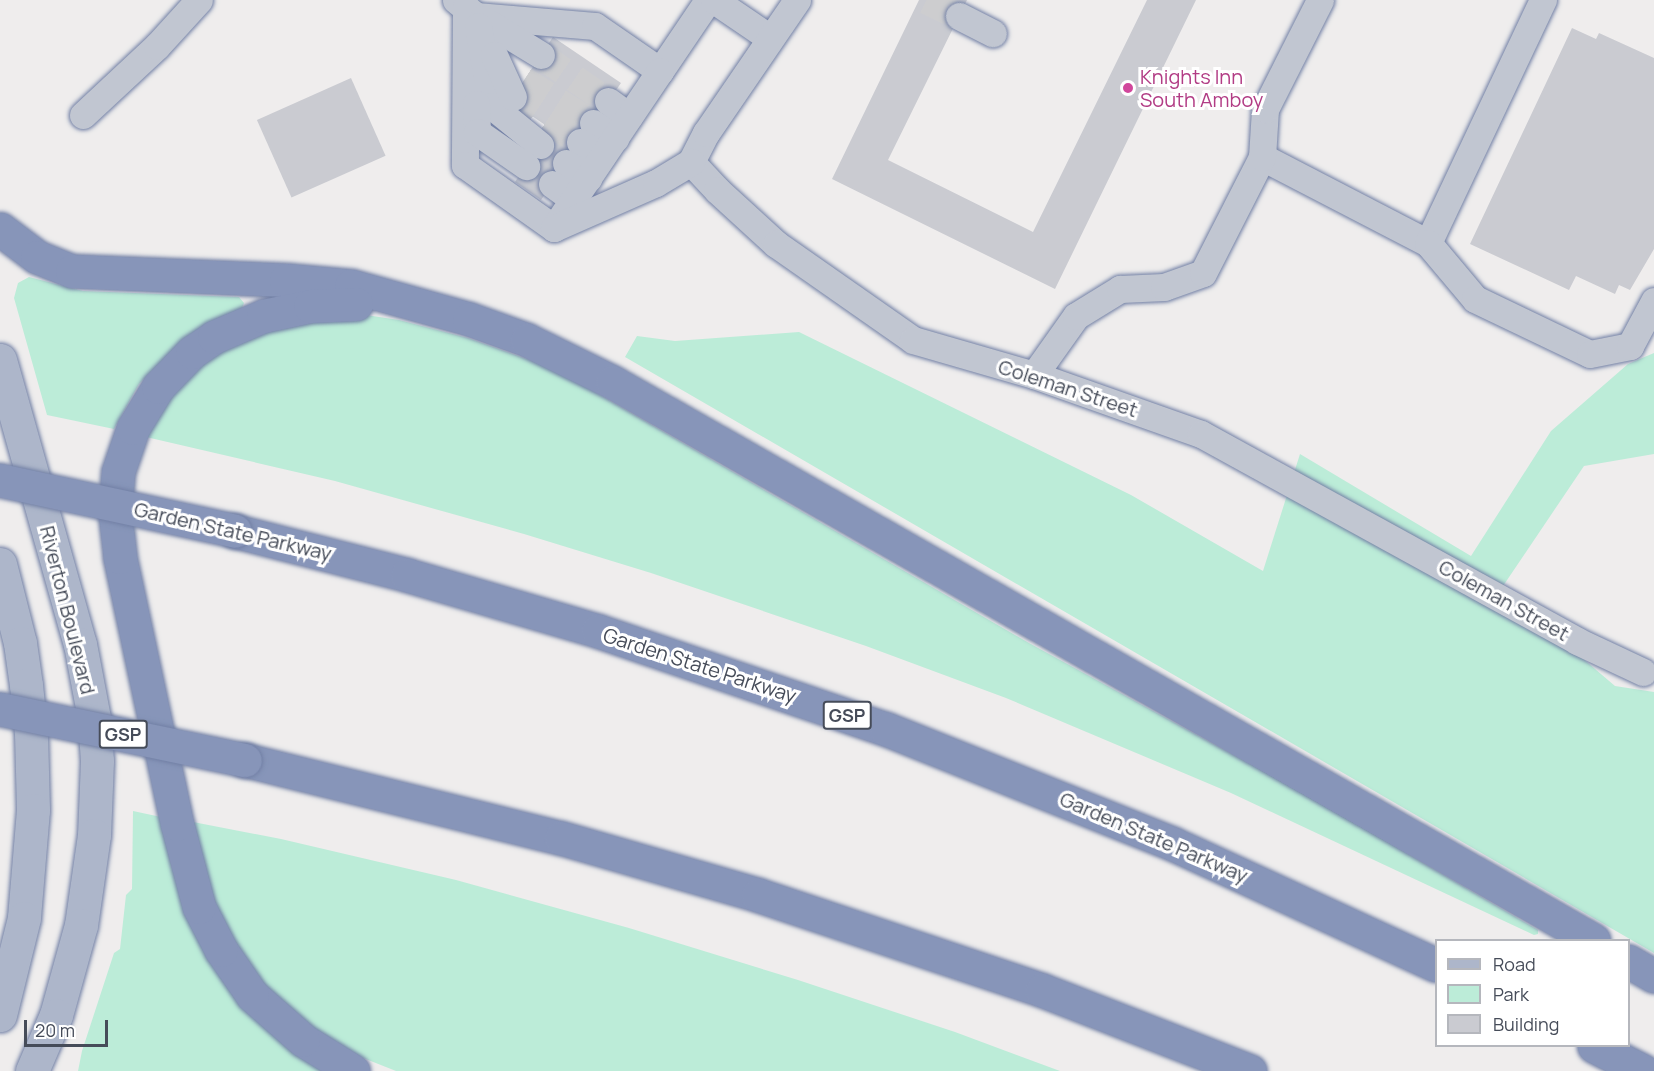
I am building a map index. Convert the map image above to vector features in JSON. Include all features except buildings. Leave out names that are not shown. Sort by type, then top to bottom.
[{"type":"highway","points":[[0,229],[37,257],[72,271],[286,280],[351,286],[439,311],[527,340],[585,367],[1591,939]]},
{"type":"highway","points":[[353,1071],[303,1040],[252,995],[220,950],[200,907],[183,852],[120,557],[114,513],[115,491],[125,447],[144,408],[175,368],[214,337],[263,316],[310,306],[354,304],[439,311]]},
{"type":"highway","name":"Garden State Parkway","points":[[0,480],[235,531],[407,575],[598,631],[875,725],[1007,775],[1163,839],[1435,964]]},
{"type":"highway","name":"GSP","points":[[0,709],[245,760],[561,838],[748,892],[1042,990],[1250,1071]]},
{"type":"highway","points":[[1630,962],[1654,976]]},
{"type":"highway","points":[[1596,1047],[1643,1071]]},
{"type":"main road","name":"Riverton Boulevard","points":[[0,360],[71,611],[94,718],[97,795],[89,881],[72,965],[56,1015],[32,1071]]},
{"type":"main road","points":[[0,564],[20,644],[26,685],[33,810],[24,918],[0,1015]]},
{"type":"main road","points":[[47,1071],[56,1015]]},
{"type":"street","points":[[83,115],[157,46],[199,0]]},
{"type":"street","points":[[554,228],[591,150],[660,70],[708,0]]},
{"type":"street","points":[[714,0],[770,39]]},
{"type":"street","points":[[554,228],[656,183],[691,162],[706,133],[797,0]]},
{"type":"street","points":[[1034,375],[1076,316],[1120,289],[1164,287],[1203,273],[1262,157],[1266,109],[1320,0]]},
{"type":"street","points":[[1428,243],[1543,0]]},
{"type":"street","points":[[466,8],[595,26],[660,70]]},
{"type":"street","points":[[466,8],[541,55]]},
{"type":"street","points":[[466,8],[518,88]]},
{"type":"street","points":[[466,8],[492,106],[533,155]]},
{"type":"street","points":[[466,8],[465,165],[554,228]]},
{"type":"street","points":[[959,16],[993,33]]},
{"type":"street","points":[[1262,157],[1428,243],[1475,299],[1590,354],[1630,346],[1654,300]]},
{"type":"street","name":"Coleman Street","points":[[691,162],[717,190],[776,244],[912,340],[1034,375],[1201,434],[1577,641],[1650,674]]},
{"type":"green space","points":[[29,277],[83,291],[239,297],[244,303],[242,308],[165,358],[139,384],[114,429],[47,415],[14,298],[18,283]]},
{"type":"green space","points":[[366,315],[399,320],[468,338],[535,362],[581,384],[1029,643],[1312,798],[1538,930],[1538,934],[1534,935],[1231,793],[1006,698],[866,646],[651,573],[524,534],[335,481],[146,437],[171,393],[217,352],[271,326]]},
{"type":"green space","points":[[799,332],[1131,495],[1263,571],[1300,454],[1471,556],[1551,431],[1628,364],[1654,353],[1654,454],[1584,466],[1501,589],[1615,686],[1654,692],[1654,953],[625,357],[637,336],[675,341]]},
{"type":"green space","points":[[133,811],[161,817],[172,869],[322,1071],[78,1071],[82,1051],[114,953],[120,949],[126,895],[132,889]]},
{"type":"green space","points":[[193,822],[281,839],[456,880],[629,928],[798,980],[955,1032],[1060,1071],[396,1071],[343,1050],[302,1022],[267,989],[240,954],[213,901]]},
{"type":"tunnel","points":[[926,0],[959,16]]},
{"type":"tunnel","points":[[541,55],[608,101]]},
{"type":"tunnel","points":[[524,80],[593,123]]},
{"type":"tunnel","points":[[513,97],[580,142]]},
{"type":"place","name":"Knights Inn South Amboy","points":[[1128,88]]}]
